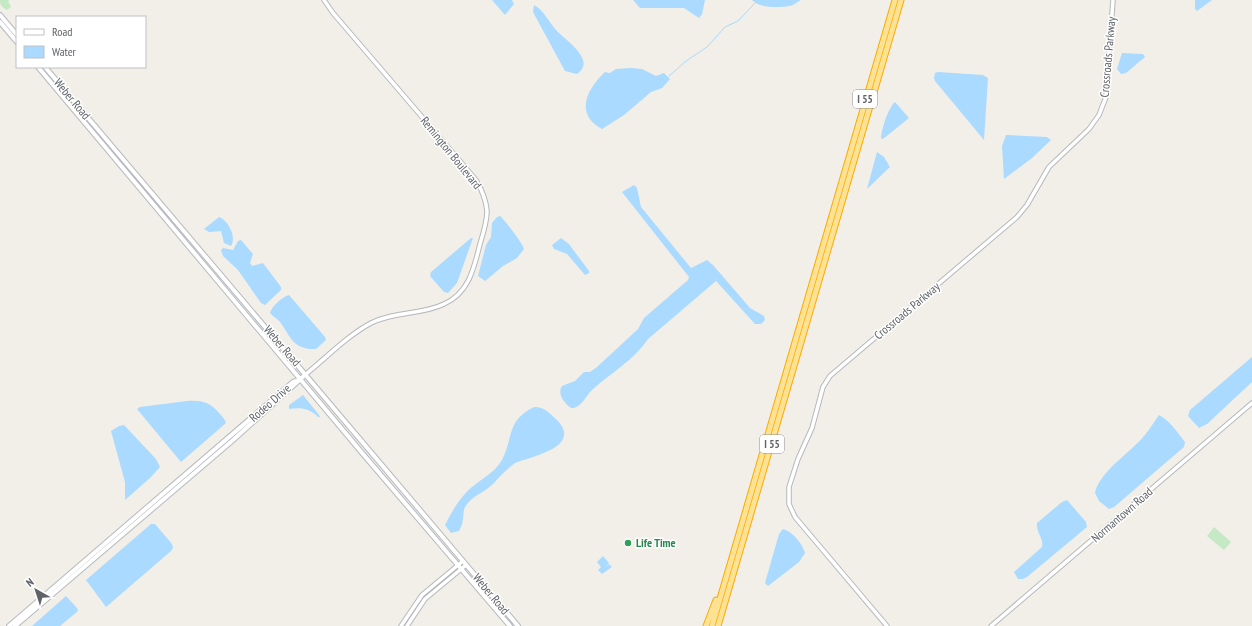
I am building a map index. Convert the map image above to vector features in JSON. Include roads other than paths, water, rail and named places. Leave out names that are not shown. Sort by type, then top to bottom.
[{"type":"highway","name":"I 55","points":[[712,626],[895,0]]},
{"type":"highway","name":"I 55","points":[[719,626],[731,580],[901,0]]},
{"type":"highway","points":[[706,626],[716,601],[722,591]]},
{"type":"main road","points":[[0,15],[16,34]]},
{"type":"main road","points":[[0,22],[16,41]]},
{"type":"main road","name":"Weber Road","points":[[39,68],[510,626]]},
{"type":"main road","name":"Weber Road","points":[[46,68],[518,626]]},
{"type":"main road","name":"Remington Boulevard","points":[[300,379],[306,374]]},
{"type":"main road","name":"Rodeo Drive","points":[[9,626],[293,382],[300,379]]},
{"type":"main road","name":"Rodeo Drive","points":[[15,626],[296,386],[300,379]]},
{"type":"street","name":"Remington Boulevard","points":[[306,374],[354,334],[372,323],[392,315],[440,306],[458,295],[469,280],[473,271],[486,224],[487,213],[483,192],[476,180],[333,13],[324,0]]},
{"type":"street","name":"Crossroads Parkway","points":[[887,626],[795,517],[788,504],[788,487],[798,459],[812,428],[823,387],[830,376],[1017,216],[1027,205],[1049,167],[1094,123],[1106,97],[1113,0]]},
{"type":"street","name":"Normantown Road","points":[[991,626],[1252,403]]},
{"type":"street","points":[[401,626],[422,595],[465,563]]},
{"type":"street","points":[[407,626],[425,599],[460,566]]},
{"type":"water","points":[[492,0],[512,0],[514,4],[505,15]]},
{"type":"water","points":[[633,0],[705,0],[702,14],[699,18],[684,8],[640,8]]},
{"type":"water","points":[[752,0],[801,0],[794,5],[775,7],[759,5]]},
{"type":"water","points":[[1195,0],[1212,0],[1197,11],[1195,9]]},
{"type":"water","points":[[534,5],[544,13],[554,28],[573,45],[582,57],[584,63],[582,69],[577,74],[565,71],[533,12]]},
{"type":"water","points":[[1122,53],[1143,54],[1145,57],[1126,73],[1121,74],[1117,69]]},
{"type":"water","points":[[616,69],[642,69],[656,76],[664,73],[670,79],[662,88],[651,92],[624,115],[602,129],[593,123],[588,116],[586,101],[589,94],[593,86],[605,72],[610,73]]},
{"type":"water","points":[[935,73],[983,75],[988,78],[984,140],[935,81]]},
{"type":"water","points":[[895,102],[909,118],[883,139],[881,138],[884,124],[892,105]]},
{"type":"water","points":[[1006,135],[1047,137],[1051,140],[1032,158],[1004,179],[1002,146]]},
{"type":"water","points":[[877,152],[884,157],[890,167],[867,189]]},
{"type":"water","points":[[634,185],[637,188],[641,207],[691,268],[707,260],[750,308],[764,316],[765,320],[761,324],[755,324],[716,281],[648,339],[630,359],[593,389],[581,404],[575,408],[571,408],[562,398],[560,392],[562,386],[575,381],[584,372],[590,372],[597,367],[638,329],[644,318],[688,280],[689,277],[622,192]]},
{"type":"water","points":[[500,216],[524,249],[517,258],[503,266],[485,281],[478,276],[486,245],[491,237],[492,223],[497,217]]},
{"type":"water","points":[[219,217],[226,222],[231,229],[233,242],[231,246],[224,243],[221,231],[209,232],[204,229]]},
{"type":"water","points":[[471,238],[473,238],[457,283],[448,293],[444,292],[430,276],[431,272]]},
{"type":"water","points":[[561,238],[569,244],[589,273],[585,275],[567,254],[554,249],[552,245]]},
{"type":"water","points":[[241,240],[253,254],[250,263],[252,266],[263,263],[281,287],[281,290],[265,305],[261,303],[238,270],[223,256],[221,250],[223,248],[233,250],[238,241]]},
{"type":"water","points":[[289,295],[325,337],[326,340],[316,349],[308,349],[297,345],[279,321],[270,313],[278,302]]},
{"type":"water","points":[[1252,357],[1252,382],[1207,424],[1199,428],[1188,416],[1190,410]]},
{"type":"water","points":[[303,395],[320,417],[305,409],[289,409],[289,405]]},
{"type":"water","points":[[187,401],[201,401],[209,404],[216,409],[226,423],[181,462],[137,409],[140,407]]},
{"type":"water","points":[[534,407],[544,409],[557,420],[563,429],[564,437],[560,444],[543,453],[512,465],[491,486],[471,499],[465,507],[462,524],[459,531],[451,533],[445,525],[457,504],[472,487],[492,472],[499,464],[506,452],[515,424],[525,412]]},
{"type":"water","points":[[1159,415],[1170,423],[1185,442],[1184,447],[1114,507],[1109,509],[1099,501],[1095,493],[1098,485],[1109,470],[1144,436]]},
{"type":"water","points":[[124,425],[156,459],[160,467],[125,500],[125,482],[111,431]]},
{"type":"water","points":[[1067,500],[1086,522],[1087,527],[1027,577],[1018,579],[1014,572],[1042,547],[1042,541],[1037,523],[1062,502]]},
{"type":"water","points":[[151,524],[155,524],[172,544],[173,548],[106,607],[86,580]]},
{"type":"water","points":[[783,529],[787,530],[797,538],[805,553],[799,562],[768,586],[765,583],[779,534]]},
{"type":"water","points":[[603,556],[609,563],[605,567],[609,564],[612,567],[602,574],[598,570],[601,567],[597,562]]},
{"type":"water","points":[[66,596],[78,611],[60,626],[32,626]]},
{"type":"waterway","points":[[669,76],[686,61],[707,47],[725,27],[738,21],[755,3]]},
{"type":"place","name":"Life Time","points":[[628,543]]}]
